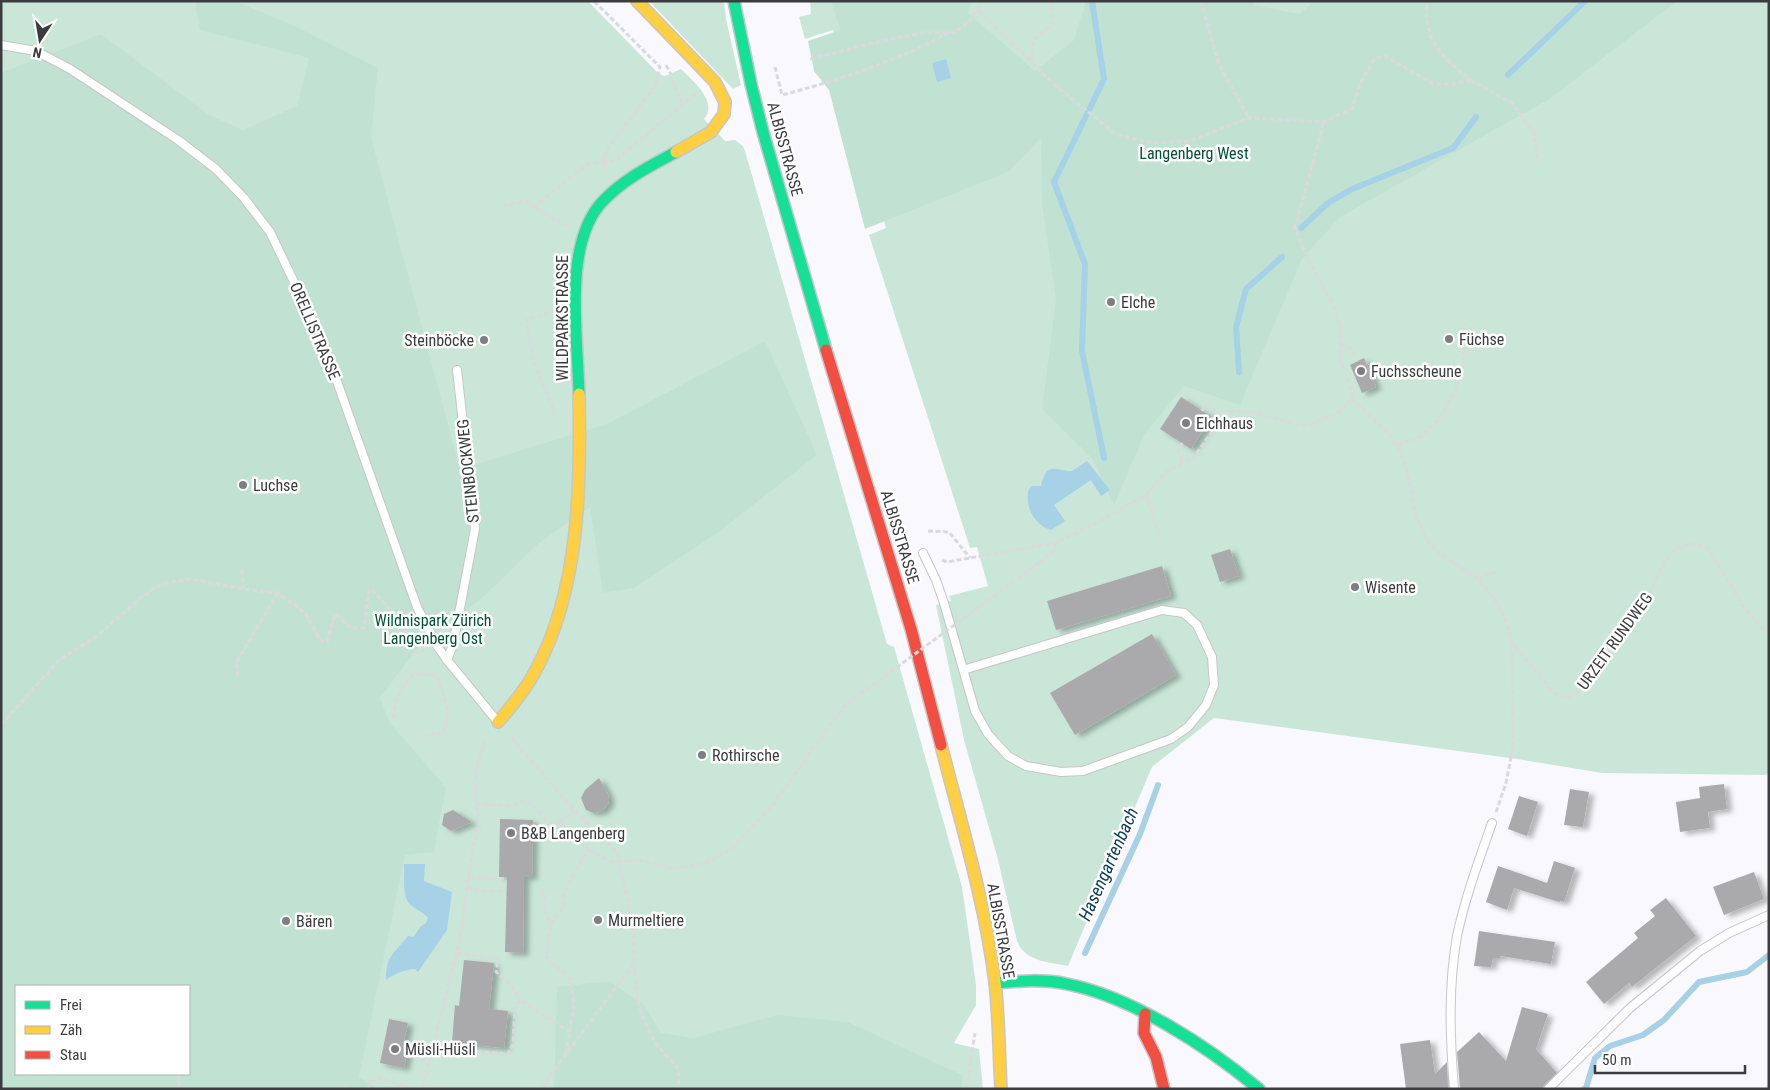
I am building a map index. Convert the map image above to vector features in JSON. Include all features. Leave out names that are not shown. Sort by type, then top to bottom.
[{"type":"street","name":"WILDPARKSTRASSE","points":[[498,722],[523,691],[540,664],[556,622],[575,533],[579,478],[576,263],[582,235],[593,213],[613,190],[625,180],[711,132],[719,124],[725,109],[722,92],[715,82],[637,1]]},
{"type":"street","name":"ALBISSTRASSE","points":[[734,1],[751,84],[768,151],[799,260],[911,629],[973,868],[995,983],[1001,1089]]},
{"type":"street","points":[[995,983],[1034,981],[1068,985],[1108,997],[1204,1045],[1259,1089]]},
{"type":"street","points":[[1145,1014],[1144,1033],[1156,1057],[1164,1089]]},
{"type":"lane","name":"ORELLISTRASSE","points":[[5,46],[36,51],[70,69],[178,140],[216,169],[244,198],[270,232],[323,342],[417,607],[437,646],[498,722]]},
{"type":"lane","name":"STEINBOCKWEG","points":[[447,660],[453,646],[475,529],[457,370]]},
{"type":"lane","points":[[923,553],[939,588],[963,670],[975,711],[988,734],[1008,756],[1026,766],[1061,772],[1083,771],[1171,739],[1188,727],[1206,704],[1214,685],[1212,657],[1197,625],[1184,613],[1162,610],[963,670]]},
{"type":"lane","points":[[1454,1089],[1450,996],[1457,936],[1470,887],[1492,823]]},
{"type":"lane","points":[[1548,1089],[1630,1008],[1700,951],[1729,933],[1769,915]]},
{"type":"path","points":[[594,1],[660,67],[655,86],[607,150],[603,162],[613,190]]},
{"type":"path","points":[[775,68],[782,95],[824,84],[926,46],[957,30],[969,22],[978,10],[981,1]]},
{"type":"path","points":[[1031,61],[1034,39],[1053,25],[1051,1]]},
{"type":"path","points":[[1201,1],[1220,65],[1249,118]]},
{"type":"path","points":[[1427,1],[1427,30],[1440,53],[1470,80],[1512,103],[1534,133],[1538,162]]},
{"type":"path","points":[[978,10],[1056,86],[1117,135],[1154,143],[1190,140],[1249,118],[1324,122],[1352,108],[1362,82],[1375,58],[1385,56],[1434,84],[1453,84],[1470,80]]},
{"type":"path","points":[[810,59],[925,32],[949,33]]},
{"type":"path","points":[[666,65],[671,72],[678,98],[682,103]]},
{"type":"path","points":[[768,69],[781,66]]},
{"type":"path","points":[[534,207],[588,164],[616,160],[695,94]]},
{"type":"path","points":[[923,553],[948,562],[1055,543],[1146,495],[1167,471],[1194,457],[1222,416],[1235,410],[1257,413],[1297,425],[1309,425],[1336,414],[1347,405],[1352,398],[1350,384],[1342,364],[1341,331],[1337,315],[1330,297],[1310,263],[1295,228],[1324,122]]},
{"type":"path","points":[[503,206],[526,201],[582,235]]},
{"type":"path","points":[[559,422],[534,363],[526,319],[576,305]]},
{"type":"path","points":[[1397,445],[1421,438],[1438,420],[1454,393],[1462,371],[1465,323]]},
{"type":"path","points":[[1340,344],[1353,350],[1356,357]]},
{"type":"path","name":"URZEIT RUNDWEG","points":[[1352,398],[1391,436],[1397,445],[1406,466],[1416,515],[1428,542],[1439,553],[1479,580],[1493,597],[1504,616],[1512,642],[1552,691],[1560,697],[1568,699],[1576,695],[1640,612],[1668,558],[1683,546],[1693,544],[1709,550],[1746,610],[1769,635]]},
{"type":"path","points":[[1202,411],[1206,404],[1222,416]]},
{"type":"path","points":[[1182,443],[1178,452],[1183,463]]},
{"type":"path","points":[[1146,495],[1160,537]]},
{"type":"path","points":[[928,532],[950,532],[970,558]]},
{"type":"path","points":[[559,822],[588,849],[612,862],[639,860],[671,868],[688,867],[707,862],[733,848],[771,807],[848,703],[1039,563],[1054,551],[1055,543]]},
{"type":"path","points":[[242,570],[243,589]]},
{"type":"path","points":[[1479,580],[1485,575],[1496,572]]},
{"type":"path","points":[[1,725],[58,660],[96,637],[139,599],[160,584],[190,579],[243,589],[278,593],[306,613],[316,629],[321,642],[327,642],[335,614],[351,628],[364,628],[368,592],[372,589],[411,639],[416,652],[437,646]]},
{"type":"path","points":[[238,676],[236,662],[278,593]]},
{"type":"path","points":[[1492,823],[1506,783],[1514,747],[1512,642]]},
{"type":"path","points":[[394,718],[394,707],[405,682],[413,674],[437,675],[448,710],[443,734],[423,736]]},
{"type":"path","points":[[422,1089],[460,939],[479,822],[475,793],[478,761],[487,737],[498,722],[574,810],[617,853],[634,932],[637,999],[644,1021],[657,1045],[677,1067],[679,1076],[678,1089]]},
{"type":"path","points":[[476,804],[512,806],[520,801],[530,803],[548,823],[559,822],[574,810]]},
{"type":"path","points":[[566,1054],[574,1005],[570,978],[546,958],[551,925],[564,905],[564,892],[588,849]]},
{"type":"path","points":[[469,878],[502,879],[502,877]]},
{"type":"path","points":[[468,886],[479,891],[506,891]]},
{"type":"path","points":[[540,889],[545,898],[544,906],[551,925]]},
{"type":"path","points":[[457,953],[498,959],[496,972],[510,983],[520,1000],[570,1032]]},
{"type":"path","points":[[543,1089],[545,1083],[566,1054],[634,964]]},
{"type":"path","points":[[432,1048],[508,1054],[513,1044],[515,1008],[520,1000]]},
{"type":"path","points":[[966,1089],[972,1048]]},
{"type":"path","points":[[406,1056],[429,1061]]},
{"type":"path","points":[[178,1075],[180,1089]]},
{"type":"path","points":[[367,1089],[372,1081],[380,1078],[413,1089]]},
{"type":"green space","name":"Wildnispark Zürich Langenberg Ost","points":[[1,1],[588,1],[659,74],[665,76],[681,69],[697,85],[708,106],[708,112],[704,119],[725,141],[735,140],[743,146],[745,151],[887,644],[894,647],[962,887],[976,985],[976,1005],[954,1043],[979,1049],[983,1089],[1,1089]]},
{"type":"green space","points":[[195,1],[235,1],[297,27],[378,68],[371,137],[460,469],[607,424],[765,341],[817,455],[716,534],[634,588],[603,593],[590,507],[538,544],[480,600],[419,646],[380,698],[389,722],[446,787],[434,852],[405,855],[359,1077],[378,1089],[1,1089],[1,73],[101,34],[209,115],[243,130],[297,106],[309,58],[200,30]]},
{"type":"green space","points":[[649,1],[724,1],[726,19],[741,85],[733,89]]},
{"type":"green space","points":[[810,1],[1769,1],[1769,773],[1766,775],[1602,773],[1517,759],[1214,718],[1152,767],[1068,966],[1038,960],[1026,953],[1017,941],[997,856],[964,740],[936,605],[951,601],[949,596],[988,586],[977,547],[970,548],[869,235],[886,228],[848,92],[833,30],[805,39],[799,17],[811,14]]},
{"type":"green space","name":"Langenberg West","points":[[831,1],[972,1],[968,13],[1035,71],[1074,40],[1086,1],[1252,1],[1254,5],[1299,14],[1315,1],[1677,1],[1551,98],[1340,217],[1302,259],[1240,405],[1184,386],[1144,435],[1114,505],[1092,458],[1042,409],[1056,299],[1042,205],[1041,138],[1008,172],[865,229],[829,90],[814,71],[808,41],[840,30]]},
{"type":"green space","points":[[609,981],[644,1005],[661,1033],[694,1038],[777,1015],[848,1022],[962,1075],[962,1089],[554,1089],[557,987]]},
{"type":"water","points":[[946,59],[951,78],[937,82],[932,63]]},
{"type":"water","points":[[1087,461],[1110,490],[1101,496],[1091,480],[1054,505],[1065,521],[1051,530],[1040,524],[1029,508],[1029,489],[1032,486],[1041,486],[1043,478],[1049,470],[1072,471]]},
{"type":"water","points":[[404,864],[425,864],[424,881],[452,892],[447,930],[418,972],[415,969],[407,970],[386,980],[387,965],[392,955],[408,936],[413,937],[426,923],[428,918],[412,906],[406,898]]},
{"type":"building","name":"Fuchsscheune","points":[[1364,358],[1376,387],[1362,393],[1350,365]]},
{"type":"building","name":"Elchhaus","points":[[1181,397],[1212,417],[1191,449],[1160,429]]},
{"type":"building","points":[[1230,549],[1239,576],[1220,582],[1211,555]]},
{"type":"building","points":[[1162,566],[1171,596],[1056,630],[1047,601]]},
{"type":"building","points":[[1152,634],[1176,675],[1075,735],[1050,693]]},
{"type":"building","points":[[599,778],[609,799],[608,804],[602,811],[594,813],[586,810],[581,798],[585,790]]},
{"type":"building","points":[[1724,784],[1727,809],[1708,812],[1710,828],[1680,832],[1676,802],[1700,798],[1699,787]]},
{"type":"building","points":[[1570,789],[1589,792],[1583,827],[1564,825]]},
{"type":"building","points":[[1519,796],[1538,802],[1527,836],[1508,829]]},
{"type":"building","points":[[453,810],[472,822],[451,831],[442,825],[444,814]]},
{"type":"building","points":[[500,819],[533,820],[532,877],[524,877],[523,953],[505,952],[507,877],[499,877]]},
{"type":"building","points":[[1554,861],[1575,868],[1564,902],[1514,888],[1507,910],[1486,902],[1498,866],[1547,883]]},
{"type":"building","points":[[1754,872],[1764,899],[1724,915],[1713,887]]},
{"type":"building","points":[[1666,898],[1696,936],[1632,987],[1629,983],[1604,1004],[1586,982],[1638,938],[1634,933],[1655,916],[1650,910]]},
{"type":"building","points":[[1479,931],[1555,942],[1551,964],[1501,956],[1500,958],[1493,958],[1491,967],[1474,966]]},
{"type":"building","points":[[464,960],[494,963],[489,1009],[508,1011],[504,1048],[452,1043],[455,1005],[459,1006]]},
{"type":"building","points":[[1522,1007],[1548,1014],[1536,1049],[1557,1073],[1542,1089],[1460,1089],[1457,1052],[1479,1032],[1506,1061]]},
{"type":"building","name":"Müsli-Hüsli","points":[[389,1019],[408,1023],[404,1041],[409,1042],[404,1068],[380,1063]]},
{"type":"building","points":[[1430,1040],[1435,1074],[1447,1062],[1448,1089],[1406,1089],[1400,1044]]},
{"type":"waterway","points":[[1092,1],[1104,79],[1054,182],[1085,264],[1082,351],[1104,458]]},
{"type":"waterway","name":"Hasengartenbach","points":[[1508,75],[1585,1]]},
{"type":"waterway","points":[[1301,228],[1328,203],[1352,189],[1453,148],[1476,117]]},
{"type":"waterway","name":"Hasengartenbach","points":[[1239,372],[1236,327],[1246,289],[1282,257]]},
{"type":"waterway","name":"Hasengartenbach","points":[[1085,953],[1140,834],[1158,785]]},
{"type":"waterway","points":[[1584,1089],[1586,1088],[1595,1058],[1610,1046],[1643,1035],[1664,1020],[1699,982],[1747,972],[1769,955]]},
{"type":"traffic: fast","points":[[734,1],[763,132],[826,350]]},
{"type":"traffic: fast","points":[[579,394],[575,293],[577,266],[582,241],[590,219],[611,193],[638,173],[676,152]]},
{"type":"traffic: fast","points":[[995,983],[1058,982],[1118,1000],[1169,1026],[1193,1041],[1259,1089]]},
{"type":"traffic: slow","points":[[637,1],[715,82],[725,102],[724,114],[711,132],[676,152]]},
{"type":"traffic: slow","points":[[498,722],[519,697],[536,670],[551,638],[562,605],[575,535],[578,499],[579,394]]},
{"type":"traffic: slow","points":[[941,745],[972,863],[991,952],[998,1022],[1001,1089]]},
{"type":"traffic: jam","points":[[826,350],[911,629],[941,745]]},
{"type":"traffic: jam","points":[[1145,1014],[1144,1033],[1156,1057],[1164,1089]]},
{"type":"place","name":"Elche","points":[[1111,302]]},
{"type":"place","name":"Füchse","points":[[1449,339]]},
{"type":"place","name":"Steinböcke","points":[[484,340]]},
{"type":"place","name":"Fuchsscheune","points":[[1361,371]]},
{"type":"place","name":"Elchhaus","points":[[1186,423]]},
{"type":"place","name":"Luchse","points":[[243,485]]},
{"type":"place","name":"Wisente","points":[[1355,587]]},
{"type":"place","name":"Rothirsche","points":[[702,755]]},
{"type":"place","name":"B&B Langenberg","points":[[511,833]]},
{"type":"place","name":"Murmeltiere","points":[[598,920]]},
{"type":"place","name":"Bären","points":[[286,921]]},
{"type":"place","name":"Müsli-Hüsli","points":[[395,1049]]}]
